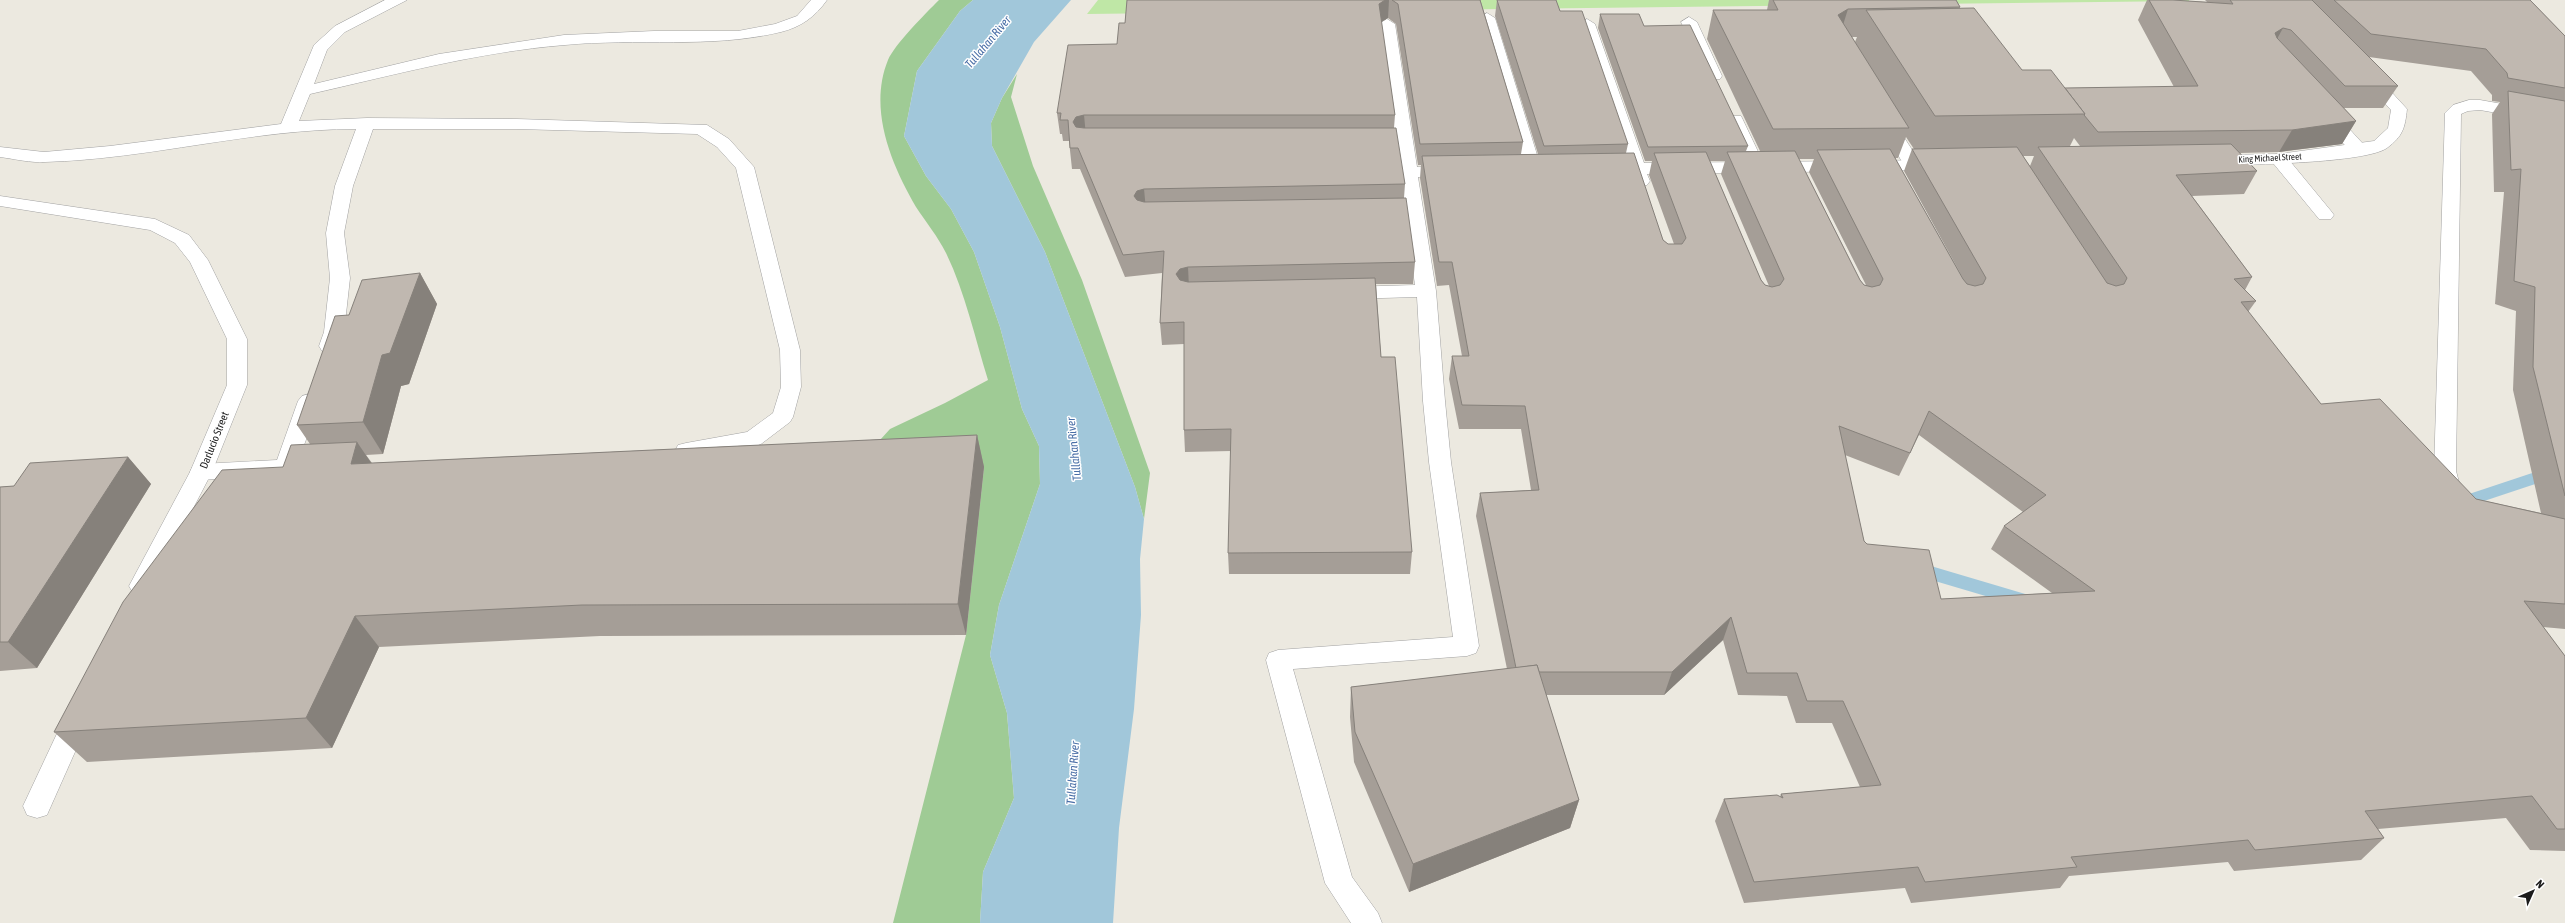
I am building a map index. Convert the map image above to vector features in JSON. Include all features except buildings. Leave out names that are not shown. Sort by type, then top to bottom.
[{"type":"street","points":[[288,128],[320,48],[340,29],[378,3],[400,0]]},
{"type":"street","points":[[303,91],[439,59],[564,40],[745,35],[779,28],[802,19],[819,0]]},
{"type":"street","points":[[1486,18],[1532,171]]},
{"type":"street","points":[[1689,22],[1720,88]]},
{"type":"street","points":[[1368,923],[1339,882],[1278,660],[1467,646],[1440,462],[1426,291],[1406,212],[1410,172],[1398,143],[1387,24]]},
{"type":"street","points":[[1587,24],[1647,198]]},
{"type":"street","name":"King Michael Street","points":[[2201,161],[2279,159],[2359,150],[2380,145],[2396,130],[2399,109],[2353,62]]},
{"type":"street","points":[[2313,100],[2359,150]]},
{"type":"street","points":[[1876,105],[1913,165]]},
{"type":"street","points":[[2472,507],[2461,500],[2449,485],[2445,471],[2453,113],[2458,108],[2466,105],[2480,105],[2565,120]]},
{"type":"street","points":[[1730,109],[1757,167]]},
{"type":"street","points":[[0,152],[44,157],[110,151],[319,124],[517,124],[604,128],[701,129],[723,143],[745,167],[790,350],[791,386],[782,417],[753,439],[709,449],[671,453]]},
{"type":"street","points":[[323,362],[334,332],[340,278],[335,233],[344,186],[367,124]]},
{"type":"street","points":[[2279,159],[2325,215]]},
{"type":"street","points":[[1592,170],[1637,169],[1711,175],[1757,167],[1800,174],[1889,165],[1952,165]]},
{"type":"street","points":[[1889,165],[1900,186]]},
{"type":"street","points":[[1410,172],[1471,171]]},
{"type":"street","name":"Darlucio Street","points":[[0,201],[155,225],[182,239],[199,260],[237,339],[237,385],[201,472],[131,606]]},
{"type":"street","points":[[1331,293],[1426,291]]},
{"type":"street","points":[[285,467],[315,385]]},
{"type":"street","points":[[201,472],[332,465]]},
{"type":"street","points":[[37,806],[86,698]]},
{"type":"green space","points":[[939,0],[973,0],[960,11],[917,71],[904,136],[926,176],[951,209],[974,252],[1000,327],[1022,409],[1039,446],[1040,484],[999,605],[990,655],[1007,713],[1014,798],[983,872],[980,923],[893,923],[966,635],[984,467],[870,451],[890,429],[945,403],[988,380],[959,283],[953,268],[943,247],[916,207],[898,173],[885,136],[881,117],[880,98],[882,79],[888,60],[897,46]]},
{"type":"green space","points":[[1098,0],[2189,0],[2189,1],[1087,14]]},
{"type":"green space","points":[[1017,74],[1011,97],[1033,166],[1082,280],[1150,473],[1144,519],[1135,487],[1045,252],[992,146],[991,123],[1002,98]]},
{"type":"water","name":"Tullahan River","points":[[973,0],[1071,0],[1034,42],[1002,98],[991,123],[992,146],[1045,252],[1135,487],[1144,519],[1140,559],[1141,615],[1134,709],[1119,828],[1113,923],[980,923],[983,872],[1014,798],[1007,713],[990,655],[999,605],[1040,484],[1039,446],[1022,409],[1000,327],[974,252],[951,209],[926,176],[904,136],[917,71],[960,11]]},
{"type":"waterway","points":[[2454,505],[2565,468]]},
{"type":"waterway","points":[[1914,568],[2026,601]]}]
